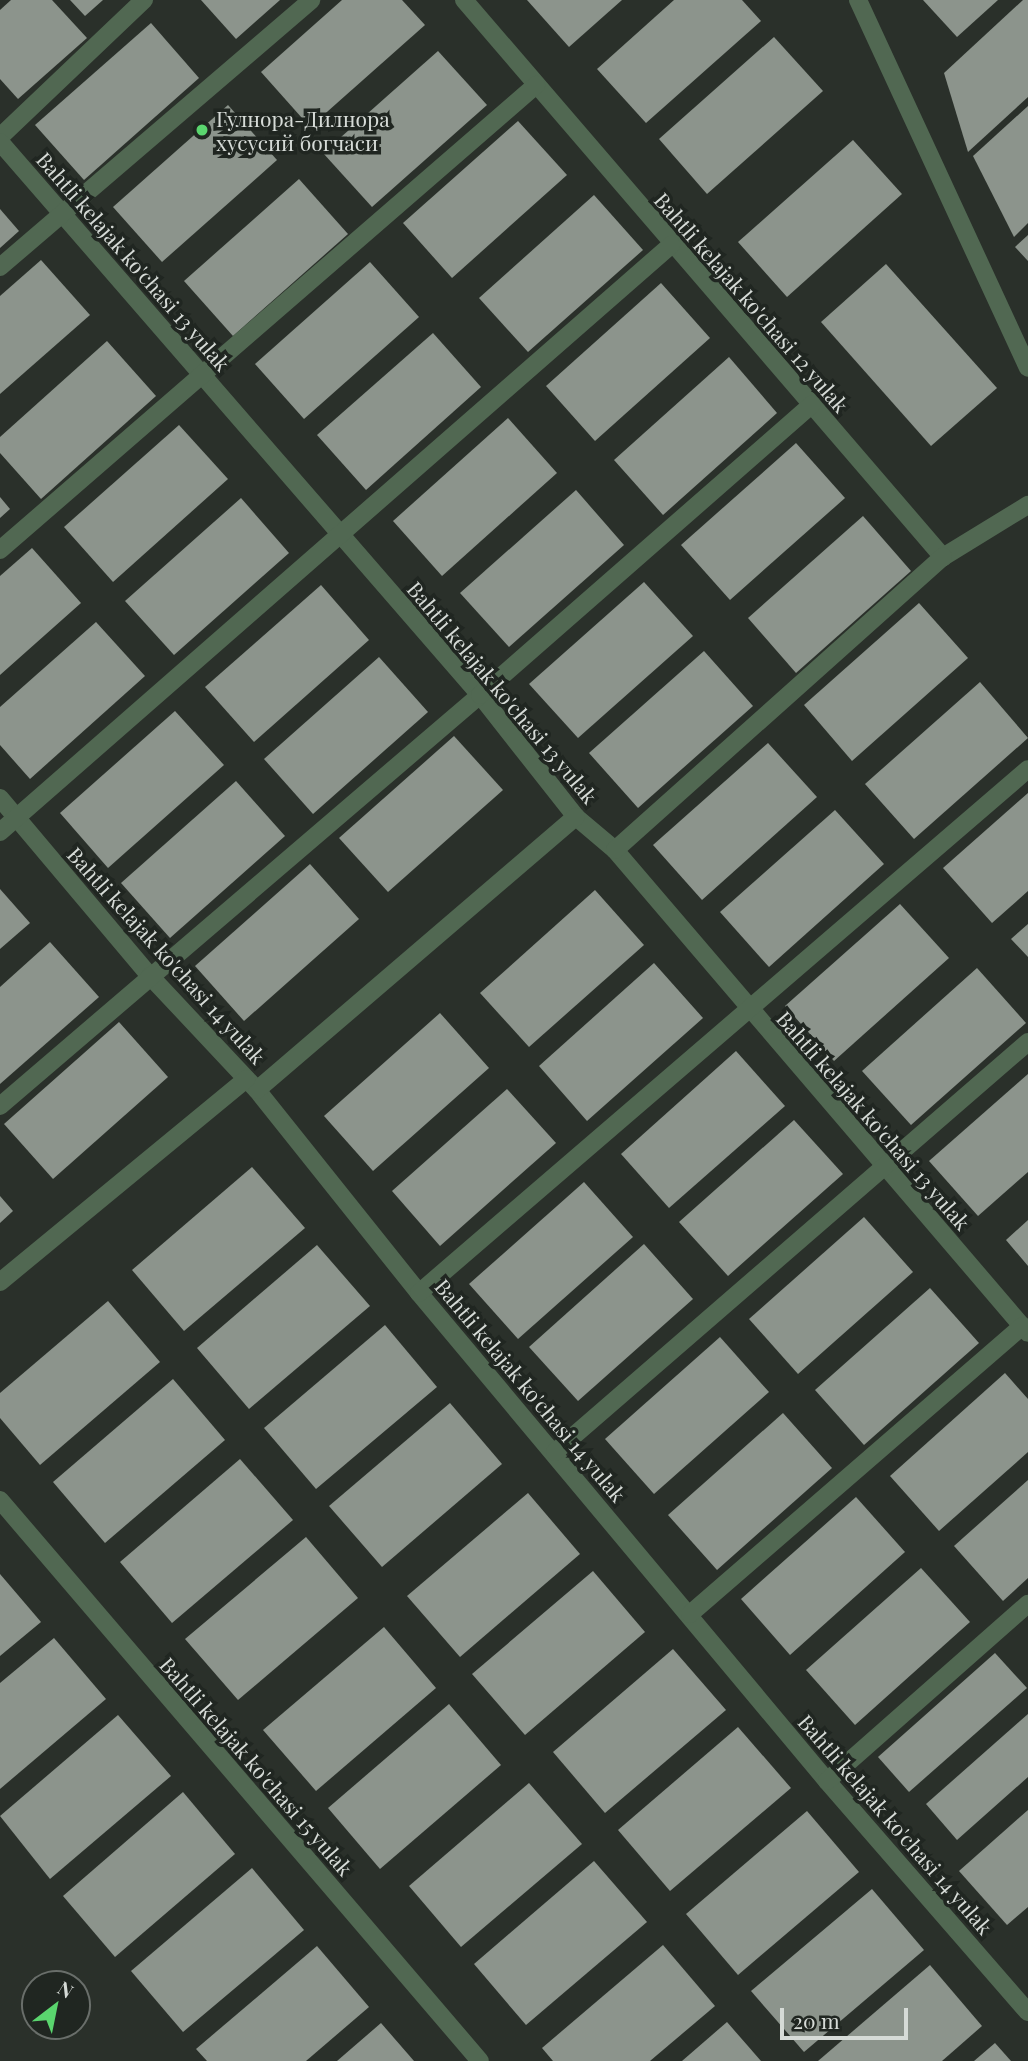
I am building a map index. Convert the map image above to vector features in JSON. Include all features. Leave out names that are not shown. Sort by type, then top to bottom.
[{"type":"street","points":[[0,139],[144,0]]},
{"type":"street","points":[[0,267],[61,211],[311,0]]},
{"type":"street","name":"Bahtli kelajak ko'chasi 12 yulak","points":[[464,0],[671,245],[943,557]]},
{"type":"street","points":[[858,0],[1028,365]]},
{"type":"street","points":[[0,550],[205,376],[536,85]]},
{"type":"street","name":"Bahtli kelajak ko'chasi 13 yulak","points":[[0,139],[480,695],[576,817],[615,850],[1025,1330]]},
{"type":"street","points":[[0,832],[671,245]]},
{"type":"street","points":[[0,1106],[480,695],[812,404]]},
{"type":"street","points":[[615,850],[943,557],[1028,505]]},
{"type":"street","points":[[419,1293],[1028,769]]},
{"type":"street","name":"Bahtli kelajak ko'chasi 14 yulak","points":[[0,798],[150,976],[251,1084],[419,1293],[555,1452],[827,1781],[1028,2012]]},
{"type":"street","points":[[0,1282],[251,1084],[576,817]]},
{"type":"street","points":[[555,1452],[1028,1042]]},
{"type":"street","points":[[690,1614],[1025,1330]]},
{"type":"street","name":"Bahtli kelajak ko'chasi 15 yulak","points":[[0,1500],[480,2061]]},
{"type":"street","points":[[827,1781],[1028,1604]]},
{"type":"building","points":[[11,0],[52,0],[87,38],[18,99],[0,79],[0,10]]},
{"type":"building","points":[[70,0],[103,0],[85,16]]},
{"type":"building","points":[[201,0],[280,0],[236,39]]},
{"type":"building","points":[[342,0],[402,0],[425,25],[310,127],[261,72]]},
{"type":"building","points":[[527,0],[622,0],[569,47]]},
{"type":"building","points":[[674,0],[742,0],[761,21],[646,123],[597,69]]},
{"type":"building","points":[[923,0],[998,0],[957,37]]},
{"type":"building","points":[[1023,0],[1028,0],[1028,97],[968,152],[944,73]]},
{"type":"building","points":[[151,23],[199,78],[84,180],[35,125]]},
{"type":"building","points":[[774,37],[823,91],[707,194],[659,139]]},
{"type":"building","points":[[438,51],[487,105],[372,207],[323,153]]},
{"type":"building","points":[[228,105],[277,160],[162,262],[113,207]]},
{"type":"building","points":[[1028,106],[1028,223],[1014,237],[973,156]]},
{"type":"building","points":[[518,121],[567,175],[452,278],[403,223]]},
{"type":"building","points":[[853,140],[902,194],[787,297],[738,242]]},
{"type":"building","points":[[299,179],[348,234],[233,336],[184,281]]},
{"type":"building","points":[[594,195],[643,250],[528,352],[479,298]]},
{"type":"building","points":[[0,209],[19,231],[0,248]]},
{"type":"building","points":[[1028,235],[1028,261],[1015,247]]},
{"type":"building","points":[[41,260],[90,315],[0,394],[0,296]]},
{"type":"building","points":[[370,262],[419,317],[304,419],[255,364]]},
{"type":"building","points":[[886,264],[997,388],[931,446],[821,322]]},
{"type":"building","points":[[661,283],[710,338],[595,441],[546,386]]},
{"type":"building","points":[[433,333],[481,387],[366,490],[317,435]]},
{"type":"building","points":[[107,341],[156,396],[41,499],[0,453],[0,437]]},
{"type":"building","points":[[729,357],[777,413],[663,515],[614,460]]},
{"type":"building","points":[[508,418],[557,473],[442,576],[393,521]]},
{"type":"building","points":[[179,425],[228,479],[113,582],[64,527]]},
{"type":"building","points":[[796,443],[845,498],[730,600],[681,545]]},
{"type":"building","points":[[576,490],[624,545],[509,647],[460,593]]},
{"type":"building","points":[[0,497],[10,509],[0,518]]},
{"type":"building","points":[[241,498],[289,553],[174,655],[125,601]]},
{"type":"building","points":[[863,516],[911,571],[796,673],[748,618]]},
{"type":"building","points":[[32,548],[81,603],[0,675],[0,576]]},
{"type":"building","points":[[644,582],[693,636],[578,738],[529,684]]},
{"type":"building","points":[[321,585],[369,640],[254,742],[205,687]]},
{"type":"building","points":[[919,603],[968,658],[852,761],[804,705]]},
{"type":"building","points":[[96,622],[145,676],[30,779],[0,745],[0,707]]},
{"type":"building","points":[[704,651],[753,706],[638,808],[589,753]]},
{"type":"building","points":[[379,657],[428,712],[313,814],[264,759]]},
{"type":"building","points":[[980,682],[1028,738],[914,839],[865,784]]},
{"type":"building","points":[[175,711],[224,765],[108,868],[60,813]]},
{"type":"building","points":[[454,736],[503,790],[388,892],[339,838]]},
{"type":"building","points":[[768,743],[817,797],[702,900],[653,845]]},
{"type":"building","points":[[236,781],[285,836],[170,938],[121,883]]},
{"type":"building","points":[[1028,793],[1028,891],[992,923],[943,868]]},
{"type":"building","points":[[835,810],[884,864],[769,967],[720,912]]},
{"type":"building","points":[[310,864],[359,919],[244,1021],[195,966]]},
{"type":"building","points":[[0,889],[30,923],[0,949]]},
{"type":"building","points":[[595,890],[644,945],[529,1047],[480,993]]},
{"type":"building","points":[[900,904],[949,958],[834,1061],[785,1006]]},
{"type":"building","points":[[1028,924],[1028,957],[1011,939]]},
{"type":"building","points":[[50,942],[99,997],[0,1084],[0,987]]},
{"type":"building","points":[[654,963],[703,1018],[587,1121],[539,1066]]},
{"type":"building","points":[[977,968],[1026,1023],[911,1125],[862,1071]]},
{"type":"building","points":[[440,1013],[489,1068],[373,1171],[324,1116]]},
{"type":"building","points":[[119,1022],[168,1077],[53,1179],[4,1124]]},
{"type":"building","points":[[736,1051],[785,1106],[669,1208],[621,1154]]},
{"type":"building","points":[[1028,1074],[1028,1172],[978,1216],[929,1161]]},
{"type":"building","points":[[507,1089],[556,1143],[440,1246],[392,1191]]},
{"type":"building","points":[[794,1120],[843,1174],[728,1276],[679,1222]]},
{"type":"building","points":[[252,1167],[305,1228],[184,1331],[132,1270]]},
{"type":"building","points":[[584,1182],[633,1237],[518,1339],[469,1284]]},
{"type":"building","points":[[0,1196],[13,1211],[0,1223]]},
{"type":"building","points":[[864,1217],[913,1272],[798,1374],[749,1319]]},
{"type":"building","points":[[1028,1220],[1028,1266],[1006,1240]]},
{"type":"building","points":[[644,1244],[693,1299],[578,1401],[529,1347]]},
{"type":"building","points":[[317,1245],[370,1306],[249,1409],[197,1348]]},
{"type":"building","points":[[930,1288],[979,1343],[864,1445],[815,1390]]},
{"type":"building","points":[[108,1301],[160,1362],[40,1465],[0,1418],[0,1393]]},
{"type":"building","points":[[385,1325],[437,1387],[316,1489],[264,1428]]},
{"type":"building","points":[[720,1337],[769,1392],[654,1494],[605,1439]]},
{"type":"building","points":[[1005,1373],[1028,1399],[1028,1452],[939,1531],[890,1476]]},
{"type":"building","points":[[173,1379],[225,1440],[105,1543],[53,1482]]},
{"type":"building","points":[[450,1403],[502,1464],[382,1567],[329,1506]]},
{"type":"building","points":[[783,1413],[832,1468],[717,1570],[668,1515]]},
{"type":"building","points":[[240,1459],[293,1520],[172,1623],[120,1562]]},
{"type":"building","points":[[1028,1480],[1028,1578],[1003,1601],[954,1546]]},
{"type":"building","points":[[528,1493],[580,1554],[460,1657],[407,1596]]},
{"type":"building","points":[[856,1497],[905,1552],[790,1655],[741,1599]]},
{"type":"building","points":[[306,1537],[358,1598],[238,1700],[185,1639]]},
{"type":"building","points":[[921,1568],[970,1622],[855,1725],[806,1670]]},
{"type":"building","points":[[593,1571],[645,1632],[525,1735],[472,1674]]},
{"type":"building","points":[[0,1574],[41,1622],[0,1656]]},
{"type":"building","points":[[384,1627],[436,1688],[316,1791],[263,1730]]},
{"type":"building","points":[[54,1638],[106,1699],[0,1789],[0,1683]]},
{"type":"building","points":[[673,1649],[726,1710],[605,1813],[553,1752]]},
{"type":"building","points":[[995,1653],[1027,1688],[909,1792],[878,1757]]},
{"type":"building","points":[[449,1704],[501,1765],[380,1869],[328,1808]]},
{"type":"building","points":[[1028,1714],[1028,1777],[957,1840],[926,1804]]},
{"type":"building","points":[[118,1715],[171,1776],[50,1879],[0,1816]]},
{"type":"building","points":[[738,1727],[791,1788],[670,1891],[618,1830]]},
{"type":"building","points":[[529,1783],[582,1844],[461,1947],[409,1886]]},
{"type":"building","points":[[183,1792],[235,1854],[115,1957],[63,1896]]},
{"type":"building","points":[[1028,1810],[1028,1907],[1007,1925],[959,1871]]},
{"type":"building","points":[[807,1811],[859,1872],[738,1975],[686,1914]]},
{"type":"building","points":[[594,1861],[647,1922],[526,2025],[474,1964]]},
{"type":"building","points":[[252,1868],[304,1930],[183,2032],[131,1971]]},
{"type":"building","points":[[872,1889],[924,1950],[804,2052],[751,1991]]},
{"type":"building","points":[[663,1945],[715,2006],[650,2061],[553,2061],[542,2048]]},
{"type":"building","points":[[317,1946],[369,2007],[306,2061],[207,2061],[196,2049]]},
{"type":"building","points":[[930,1965],[982,2026],[942,2061],[818,2061]]},
{"type":"building","points":[[727,2022],[761,2061],[682,2061]]},
{"type":"building","points":[[381,2023],[414,2061],[337,2061]]},
{"type":"building","points":[[995,2043],[1011,2061],[974,2061]]},
{"type":"place","name":"Гулнора-Дилнора хусусий богчаси","points":[[202,130]]}]
